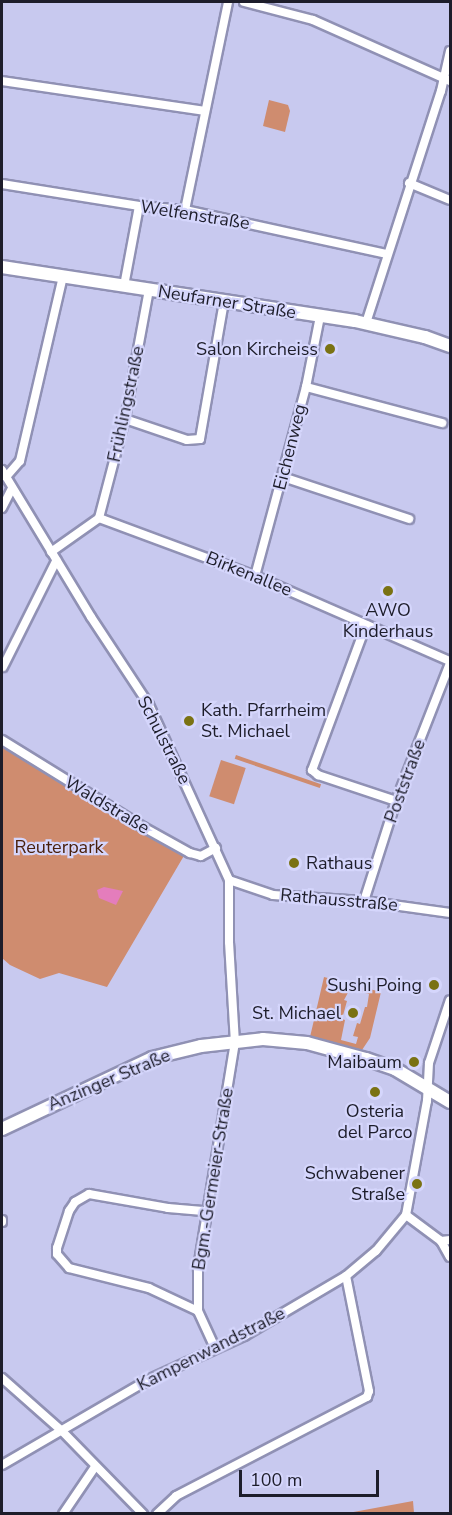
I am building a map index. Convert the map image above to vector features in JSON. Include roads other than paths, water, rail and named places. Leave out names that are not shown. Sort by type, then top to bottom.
[{"type":"street","points":[[185,210],[228,2]]},
{"type":"street","points":[[244,2],[313,20],[446,80]]},
{"type":"street","points":[[366,323],[410,183],[446,80],[450,51]]},
{"type":"street","points":[[2,81],[205,111]]},
{"type":"street","points":[[410,183],[450,200]]},
{"type":"street","name":"Welfenstraße","points":[[2,184],[139,206],[185,210],[387,254]]},
{"type":"street","points":[[124,286],[139,206]]},
{"type":"street","name":"Neufarner Straße","points":[[2,267],[366,323],[450,346]]},
{"type":"street","points":[[4,473],[20,461],[63,276]]},
{"type":"street","name":"Frühlingstraße","points":[[99,518],[124,419],[148,290]]},
{"type":"street","points":[[124,419],[187,440],[200,439],[224,302]]},
{"type":"street","name":"Eichenweg","points":[[255,576],[306,387],[320,316]]},
{"type":"street","points":[[306,387],[442,423]]},
{"type":"street","name":"Schulstraße","points":[[4,473],[56,561],[149,705],[229,880],[229,942],[235,1042]]},
{"type":"street","points":[[283,477],[409,519]]},
{"type":"street","points":[[2,508],[12,488]]},
{"type":"street","points":[[51,552],[99,518]]},
{"type":"street","name":"Birkenallee","points":[[99,518],[255,576],[450,662]]},
{"type":"street","points":[[3,667],[56,561]]},
{"type":"street","points":[[366,625],[312,770],[318,775],[396,801]]},
{"type":"street","name":"Poststraße","points":[[364,901],[396,801],[450,662]]},
{"type":"street","name":"Waldstraße","points":[[2,740],[142,827],[190,853],[201,856],[216,848]]},
{"type":"street","name":"Rathausstraße","points":[[229,880],[275,895],[364,901],[450,913]]},
{"type":"street","points":[[450,1000],[429,1063],[427,1101],[406,1215],[446,1240],[450,1257]]},
{"type":"street","name":"Anzinger Straße","points":[[2,1128],[152,1059],[201,1046],[235,1042],[285,1040],[313,1045],[395,1069],[450,1102]]},
{"type":"street","name":"Bgm.-Germeier-Straße","points":[[215,1348],[198,1311],[198,1269],[235,1042]]},
{"type":"street","points":[[198,1311],[149,1288],[76,1272],[69,1268],[57,1254],[57,1248],[69,1211],[75,1202],[89,1194],[168,1208],[207,1211]]},
{"type":"street","name":"Kampenwandstraße","points":[[2,1465],[148,1380],[244,1336],[346,1276],[368,1259],[406,1215]]},
{"type":"street","points":[[157,1514],[177,1496],[367,1397],[369,1391],[346,1276]]},
{"type":"street","points":[[2,1378],[62,1431],[143,1514]]},
{"type":"street","points":[[63,1514],[95,1467]]},
{"type":"place","name":"Salon Kircheiss","points":[[330,349]]},
{"type":"place","name":"AWO Kinderhaus","points":[[388,591]]},
{"type":"place","name":"Kath. Pfarrheim St. Michael","points":[[189,721]]},
{"type":"place","name":"Rathaus","points":[[294,863]]},
{"type":"place","name":"Sushi Poing","points":[[434,985]]},
{"type":"place","name":"St. Michael","points":[[353,1013]]},
{"type":"place","name":"Maibaum","points":[[414,1062]]},
{"type":"place","name":"Osteria del Parco","points":[[375,1092]]},
{"type":"place","name":"Schwabener Straße","points":[[417,1184]]},
{"type":"park label","name":"Reuterpark","points":[[59,847]]}]
